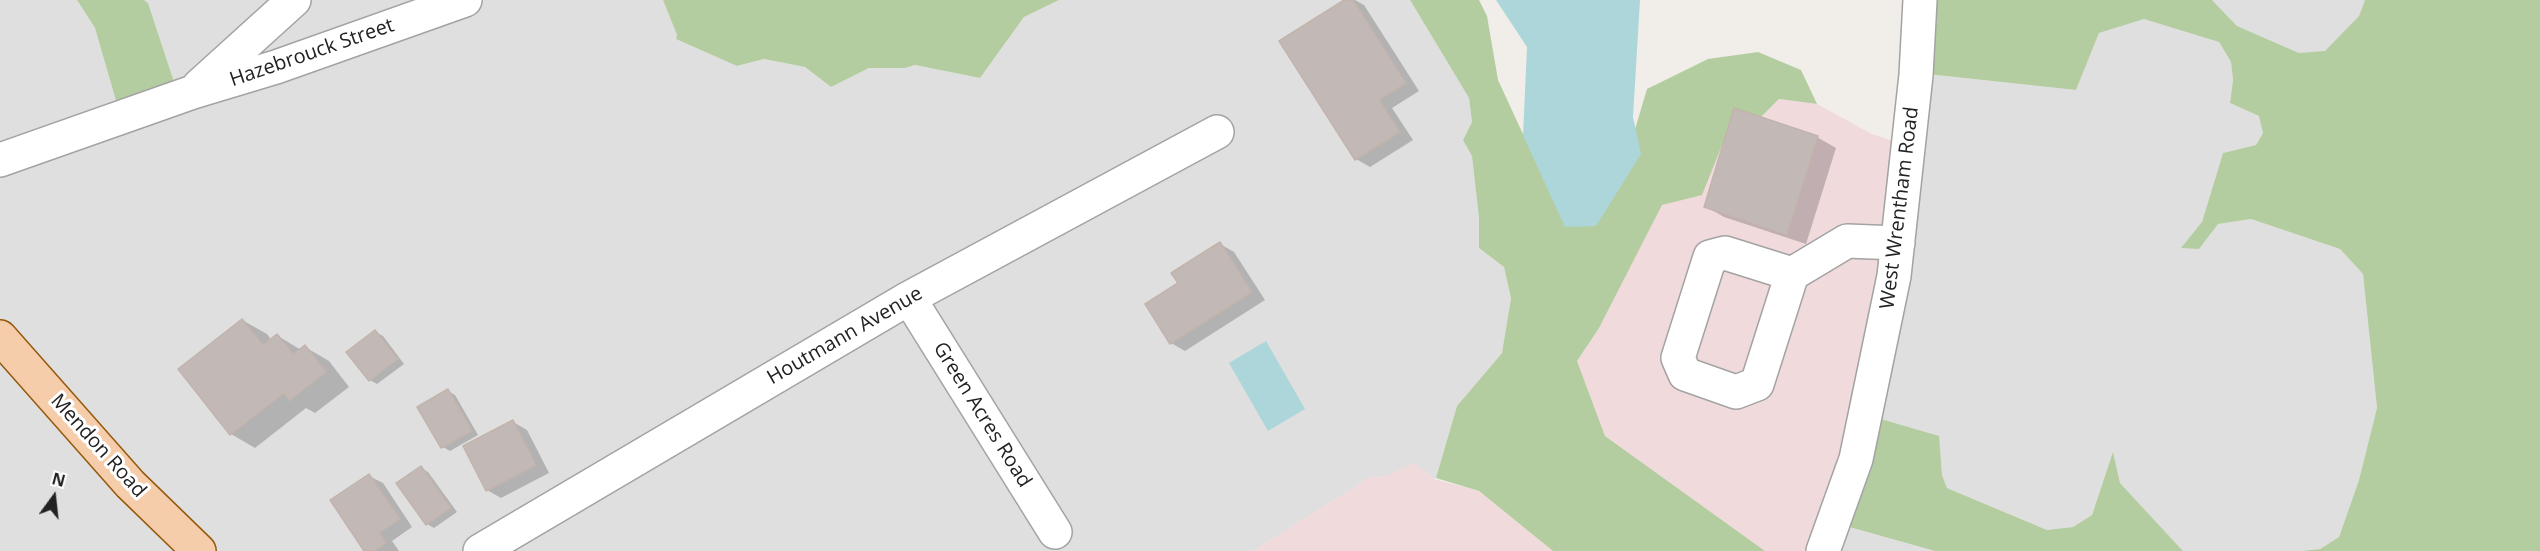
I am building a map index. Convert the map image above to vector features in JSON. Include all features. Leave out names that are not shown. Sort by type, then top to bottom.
[{"type":"main road","name":"Mendon Road","points":[[0,337],[130,484],[199,551]]},
{"type":"street","name":"Hazebrouck Street","points":[[193,92],[294,0]]},
{"type":"street","name":"Hazebrouck Street","points":[[0,160],[193,92],[276,67],[465,0]]},
{"type":"street","name":"West Wrentham Road","points":[[1823,551],[1856,459],[1894,276],[1916,75],[1920,0]]},
{"type":"street","name":"Houtmann Avenue","points":[[480,551],[909,298],[1217,132]]},
{"type":"street","points":[[1792,274],[1846,241],[1898,243]]},
{"type":"street","name":"Green Acres Road","points":[[909,298],[1055,532]]},
{"type":"shaded area","points":[[0,0],[77,0],[95,28],[121,118],[181,103],[148,3],[144,0],[663,0],[677,35],[676,39],[737,66],[764,59],[805,67],[831,87],[869,68],[905,68],[915,65],[980,78],[1024,17],[1059,0],[1410,0],[1469,98],[1472,122],[1463,140],[1472,155],[1479,218],[1479,248],[1504,267],[1511,298],[1502,353],[1457,406],[1436,478],[1434,479],[1414,463],[1387,476],[1371,477],[1253,551],[0,551]]},
{"type":"shaded area","points":[[2212,0],[2365,0],[2359,16],[2325,52],[2299,53],[2237,26]]},
{"type":"shaded area","points":[[2144,18],[2219,42],[2231,62],[2233,80],[2230,103],[2260,116],[2263,133],[2256,145],[2223,153],[2202,222],[2199,249],[2217,224],[2251,219],[2340,249],[2363,274],[2377,408],[2359,480],[2339,537],[2320,549],[2183,551],[2120,483],[2113,453],[2092,515],[2073,527],[2047,530],[1947,488],[1942,475],[1938,436],[1864,414],[1918,73],[2076,90],[2099,33]]},
{"type":"shaded area","points":[[1779,99],[1817,104],[1872,134],[1905,145],[1820,551],[1765,551],[1605,436],[1577,361],[1599,328],[1662,204],[1733,118],[1760,118]]},
{"type":"shaded area","points":[[1414,463],[1434,479],[1479,491],[1553,551],[1253,551],[1371,477],[1387,476]]},
{"type":"shaded area","points":[[1835,523],[1935,551],[1820,551]]},
{"type":"green space","points":[[77,0],[144,0],[148,3],[181,103],[121,118],[95,28]]},
{"type":"green space","points":[[663,0],[1059,0],[1024,17],[980,78],[915,65],[905,68],[869,68],[831,87],[805,67],[764,59],[737,66],[676,39],[677,35]]},
{"type":"green space","points":[[1410,0],[1479,0],[1487,16],[1498,80],[1540,171],[1622,173],[1647,89],[1708,59],[1758,52],[1801,70],[1817,104],[1779,99],[1760,118],[1733,118],[1702,195],[1662,205],[1599,328],[1577,361],[1605,436],[1765,551],[1553,551],[1479,491],[1436,478],[1457,406],[1502,353],[1511,298],[1504,267],[1479,248],[1479,218],[1472,156],[1463,140],[1472,122],[1469,98]]},
{"type":"green space","points":[[1919,0],[2212,0],[2237,26],[2299,53],[2325,51],[2359,16],[2365,0],[2540,0],[2540,551],[2301,551],[2320,549],[2339,537],[2359,480],[2377,408],[2363,274],[2340,249],[2251,219],[2218,224],[2199,249],[2181,248],[2202,222],[2223,153],[2256,145],[2263,133],[2259,116],[2230,103],[2233,80],[2231,62],[2219,42],[2144,19],[2099,33],[2076,90],[1918,73]]},
{"type":"green space","points":[[1864,414],[1939,436],[1942,475],[1947,488],[2047,530],[2073,527],[2092,515],[2113,452],[2120,483],[2183,551],[1935,551],[1835,523]]},
{"type":"water","points":[[1496,0],[1640,0],[1633,117],[1641,154],[1596,226],[1565,227],[1523,135],[1527,47]]},
{"type":"water","points":[[1266,341],[1305,409],[1268,431],[1229,363]]},
{"type":"building","points":[[1344,0],[1353,0],[1406,83],[1379,100],[1400,132],[1355,160],[1279,41]]},
{"type":"building","points":[[1734,108],[1818,136],[1787,235],[1704,207]]},
{"type":"building","points":[[1220,242],[1252,292],[1170,344],[1145,304],[1178,283],[1171,273]]},
{"type":"building","points":[[242,319],[263,345],[277,334],[293,354],[305,345],[326,372],[289,401],[284,393],[230,435],[178,369]]},
{"type":"building","points":[[375,330],[398,359],[369,381],[346,352]]},
{"type":"building","points":[[448,389],[472,431],[441,448],[417,407]]},
{"type":"building","points":[[513,420],[536,465],[486,491],[463,446]]},
{"type":"building","points":[[421,466],[451,508],[426,525],[396,483]]},
{"type":"building","points":[[369,474],[400,519],[379,533],[386,543],[374,551],[364,551],[330,500]]}]
